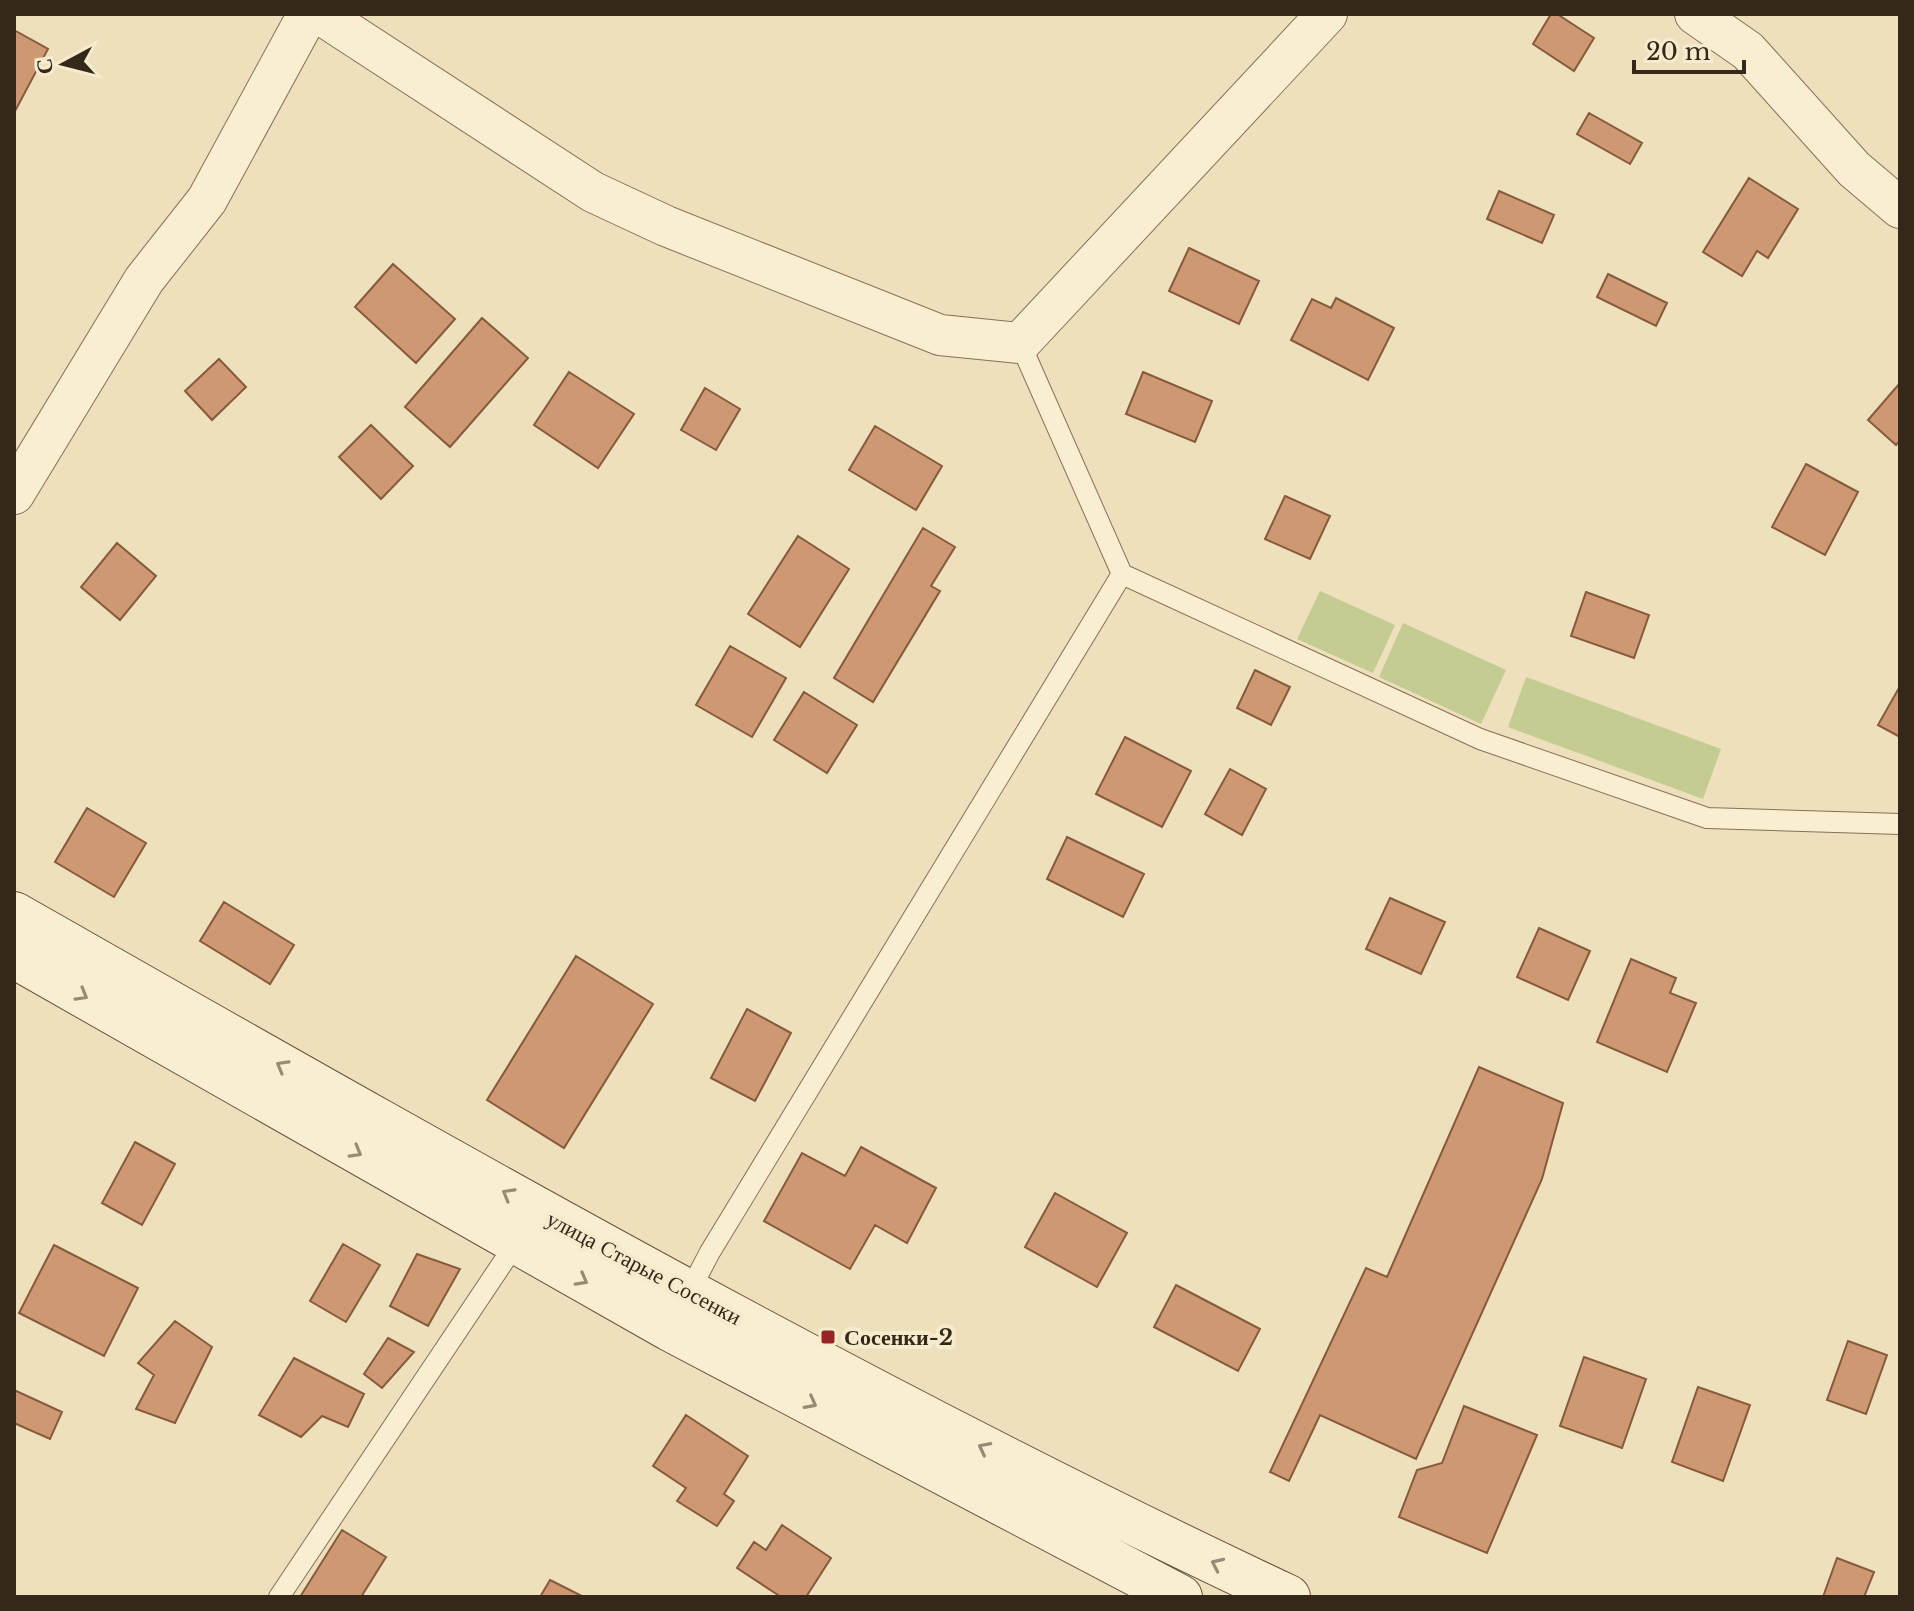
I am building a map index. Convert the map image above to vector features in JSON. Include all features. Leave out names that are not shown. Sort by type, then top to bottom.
[{"type":"main road","name":"улица Старые Сосенки","points":[[14,914],[536,1210],[875,1392],[1115,1514],[1288,1597]]},
{"type":"main road","name":"улица Старые Сосенки","points":[[14,956],[516,1243],[1136,1586],[1180,1597]]},
{"type":"street","points":[[14,494],[144,280],[207,200],[308,14]]},
{"type":"street","points":[[320,14],[593,192],[666,226],[940,335],[1020,343],[1327,14]]},
{"type":"street","points":[[1695,14],[1748,51],[1854,169],[1900,208]]},
{"type":"lane","points":[[1020,343],[1122,574],[1480,739],[1707,818],[1900,824]]},
{"type":"lane","points":[[689,1292],[718,1238],[1122,574]]},
{"type":"lane","points":[[279,1597],[516,1243]]},
{"type":"green space","points":[[1320,591],[1395,625],[1373,673],[1297,639]]},
{"type":"green space","points":[[1403,623],[1506,670],[1481,724],[1379,677]]},
{"type":"green space","points":[[1526,677],[1721,749],[1703,799],[1508,727]]},
{"type":"building","points":[[1551,14],[1557,14],[1594,38],[1574,71],[1533,44]]},
{"type":"building","points":[[14,30],[48,49],[14,113]]},
{"type":"building","points":[[1589,113],[1642,143],[1630,164],[1577,134]]},
{"type":"building","points":[[1749,178],[1798,209],[1768,258],[1757,251],[1742,276],[1703,252]]},
{"type":"building","points":[[1499,191],[1554,215],[1542,243],[1487,219]]},
{"type":"building","points":[[1189,248],[1259,281],[1239,324],[1169,291]]},
{"type":"building","points":[[393,264],[455,319],[416,363],[355,307]]},
{"type":"building","points":[[1608,274],[1667,303],[1656,326],[1597,297]]},
{"type":"building","points":[[1336,298],[1394,328],[1368,380],[1291,340],[1312,299],[1331,308]]},
{"type":"building","points":[[482,318],[528,358],[450,447],[405,407]]},
{"type":"building","points":[[219,359],[246,387],[212,420],[185,391]]},
{"type":"building","points":[[569,372],[634,414],[598,468],[534,425]]},
{"type":"building","points":[[1143,372],[1212,401],[1195,442],[1126,414]]},
{"type":"building","points":[[1900,383],[1900,440],[1896,445],[1868,420]]},
{"type":"building","points":[[705,388],[740,409],[716,450],[681,430]]},
{"type":"building","points":[[371,425],[413,466],[381,499],[339,457]]},
{"type":"building","points":[[875,426],[942,466],[916,510],[849,470]]},
{"type":"building","points":[[1806,464],[1858,492],[1825,555],[1772,527]]},
{"type":"building","points":[[1285,496],[1330,516],[1310,559],[1265,539]]},
{"type":"building","points":[[923,528],[955,547],[931,586],[940,591],[873,702],[834,678]]},
{"type":"building","points":[[798,536],[849,569],[800,647],[748,614]]},
{"type":"building","points":[[117,543],[156,576],[120,620],[81,587]]},
{"type":"building","points":[[1586,592],[1649,615],[1634,658],[1571,636]]},
{"type":"building","points":[[730,646],[786,678],[752,737],[696,705]]},
{"type":"building","points":[[1255,670],[1290,687],[1271,725],[1237,708]]},
{"type":"building","points":[[1900,686],[1900,737],[1878,725]]},
{"type":"building","points":[[804,692],[857,725],[827,773],[774,740]]},
{"type":"building","points":[[1125,737],[1191,771],[1162,827],[1096,794]]},
{"type":"building","points":[[1230,769],[1266,789],[1242,835],[1205,814]]},
{"type":"building","points":[[87,808],[146,843],[114,897],[55,862]]},
{"type":"building","points":[[1067,837],[1144,874],[1123,917],[1047,879]]},
{"type":"building","points":[[1390,898],[1445,922],[1421,974],[1366,949]]},
{"type":"building","points":[[224,902],[294,945],[270,984],[200,941]]},
{"type":"building","points":[[1539,928],[1590,951],[1568,1000],[1517,977]]},
{"type":"building","points":[[576,956],[653,1004],[564,1148],[487,1100]]},
{"type":"building","points":[[1631,959],[1676,978],[1670,993],[1696,1003],[1667,1072],[1597,1042]]},
{"type":"building","points":[[747,1009],[791,1033],[755,1101],[711,1078]]},
{"type":"building","points":[[1479,1067],[1563,1103],[1542,1179],[1416,1459],[1320,1415],[1289,1481],[1270,1472],[1366,1268],[1387,1277]]},
{"type":"building","points":[[135,1142],[175,1164],[142,1225],[102,1203]]},
{"type":"building","points":[[861,1147],[936,1188],[907,1243],[875,1225],[850,1269],[764,1221],[802,1153],[845,1176]]},
{"type":"building","points":[[1055,1193],[1127,1233],[1097,1287],[1025,1247]]},
{"type":"building","points":[[343,1244],[380,1265],[346,1322],[310,1301]]},
{"type":"building","points":[[54,1245],[138,1288],[104,1356],[19,1313]]},
{"type":"building","points":[[417,1254],[460,1269],[428,1326],[390,1306]]},
{"type":"building","points":[[1176,1285],[1260,1329],[1238,1371],[1154,1327]]},
{"type":"building","points":[[175,1321],[212,1347],[175,1423],[136,1409],[154,1375],[138,1363]]},
{"type":"building","points":[[388,1338],[414,1352],[382,1388],[364,1374]]},
{"type":"building","points":[[1848,1341],[1887,1355],[1866,1414],[1827,1400]]},
{"type":"building","points":[[1584,1357],[1646,1379],[1622,1448],[1560,1426]]},
{"type":"building","points":[[294,1358],[364,1394],[348,1427],[322,1416],[301,1437],[259,1415]]},
{"type":"building","points":[[1698,1387],[1750,1405],[1723,1481],[1672,1462]]},
{"type":"building","points":[[14,1390],[62,1412],[50,1439],[14,1423]]},
{"type":"building","points":[[1464,1406],[1537,1435],[1487,1553],[1399,1517],[1417,1470],[1442,1463]]},
{"type":"building","points":[[686,1415],[748,1456],[724,1494],[734,1501],[717,1526],[677,1501],[686,1488],[653,1466]]},
{"type":"building","points":[[782,1525],[831,1558],[806,1597],[781,1597],[737,1568],[754,1542],[766,1550]]},
{"type":"building","points":[[342,1530],[386,1557],[361,1597],[300,1597]]},
{"type":"building","points":[[1837,1558],[1874,1572],[1864,1597],[1823,1597]]},
{"type":"building","points":[[550,1580],[582,1596],[540,1597]]},
{"type":"place","name":"Сосенки-2","points":[[828,1337]]}]
